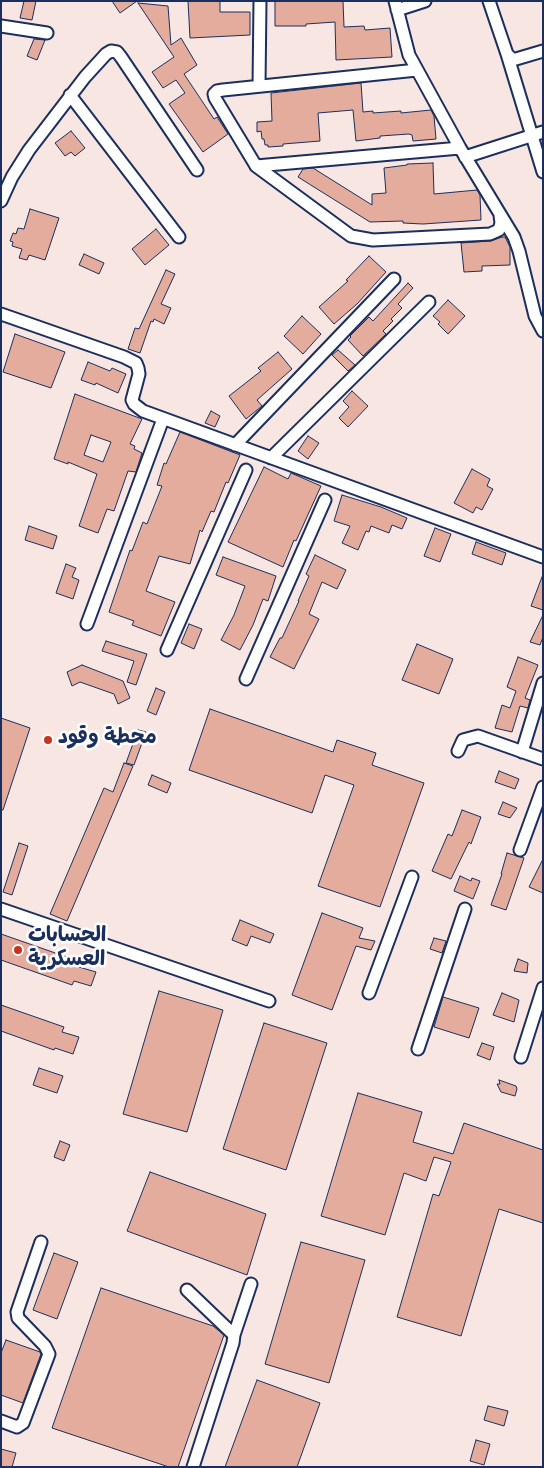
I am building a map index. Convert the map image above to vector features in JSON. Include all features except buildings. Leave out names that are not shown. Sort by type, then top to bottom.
[{"type":"street","points":[[259,86],[260,1]]},
{"type":"street","points":[[425,1],[396,6],[409,55],[463,152],[514,237],[535,316],[543,331]]},
{"type":"street","points":[[489,1],[537,134],[543,172]]},
{"type":"street","points":[[1,26],[47,33]]},
{"type":"street","points":[[1,200],[12,177],[29,150],[70,95],[106,54],[111,51],[117,52],[197,170]]},
{"type":"street","points":[[507,54],[512,59],[516,59],[543,51]]},
{"type":"street","points":[[417,70],[223,90],[217,91],[214,94],[256,166],[351,236],[373,240],[490,234],[500,230],[500,215]]},
{"type":"street","points":[[70,95],[179,237]]},
{"type":"street","points":[[256,166],[463,152],[537,134]]},
{"type":"street","points":[[235,445],[394,279]]},
{"type":"street","points":[[271,458],[429,302]]},
{"type":"street","points":[[1,314],[124,357],[136,363],[139,374],[132,396],[134,404],[143,411],[543,557]]},
{"type":"street","points":[[87,624],[163,419]]},
{"type":"street","points":[[167,650],[246,470]]},
{"type":"street","points":[[246,679],[325,500]]},
{"type":"street","points":[[522,752],[543,683]]},
{"type":"street","points":[[458,751],[464,740],[478,736],[543,759]]},
{"type":"street","points":[[520,850],[543,787]]},
{"type":"street","points":[[369,993],[412,877]]},
{"type":"street","points":[[1,909],[269,1001]]},
{"type":"street","points":[[418,1049],[465,909]]},
{"type":"street","points":[[522,1058],[543,988]]},
{"type":"street","points":[[1,1421],[17,1427],[23,1423],[49,1354],[45,1346],[18,1318],[17,1312],[41,1242]]},
{"type":"street","points":[[193,1467],[251,1284]]},
{"type":"street","points":[[188,1290],[234,1335]]},
{"type":"place","name":"محطة وقود","points":[[48,740]]},
{"type":"place","name":"الحسابات العسكرية","points":[[18,950]]}]
